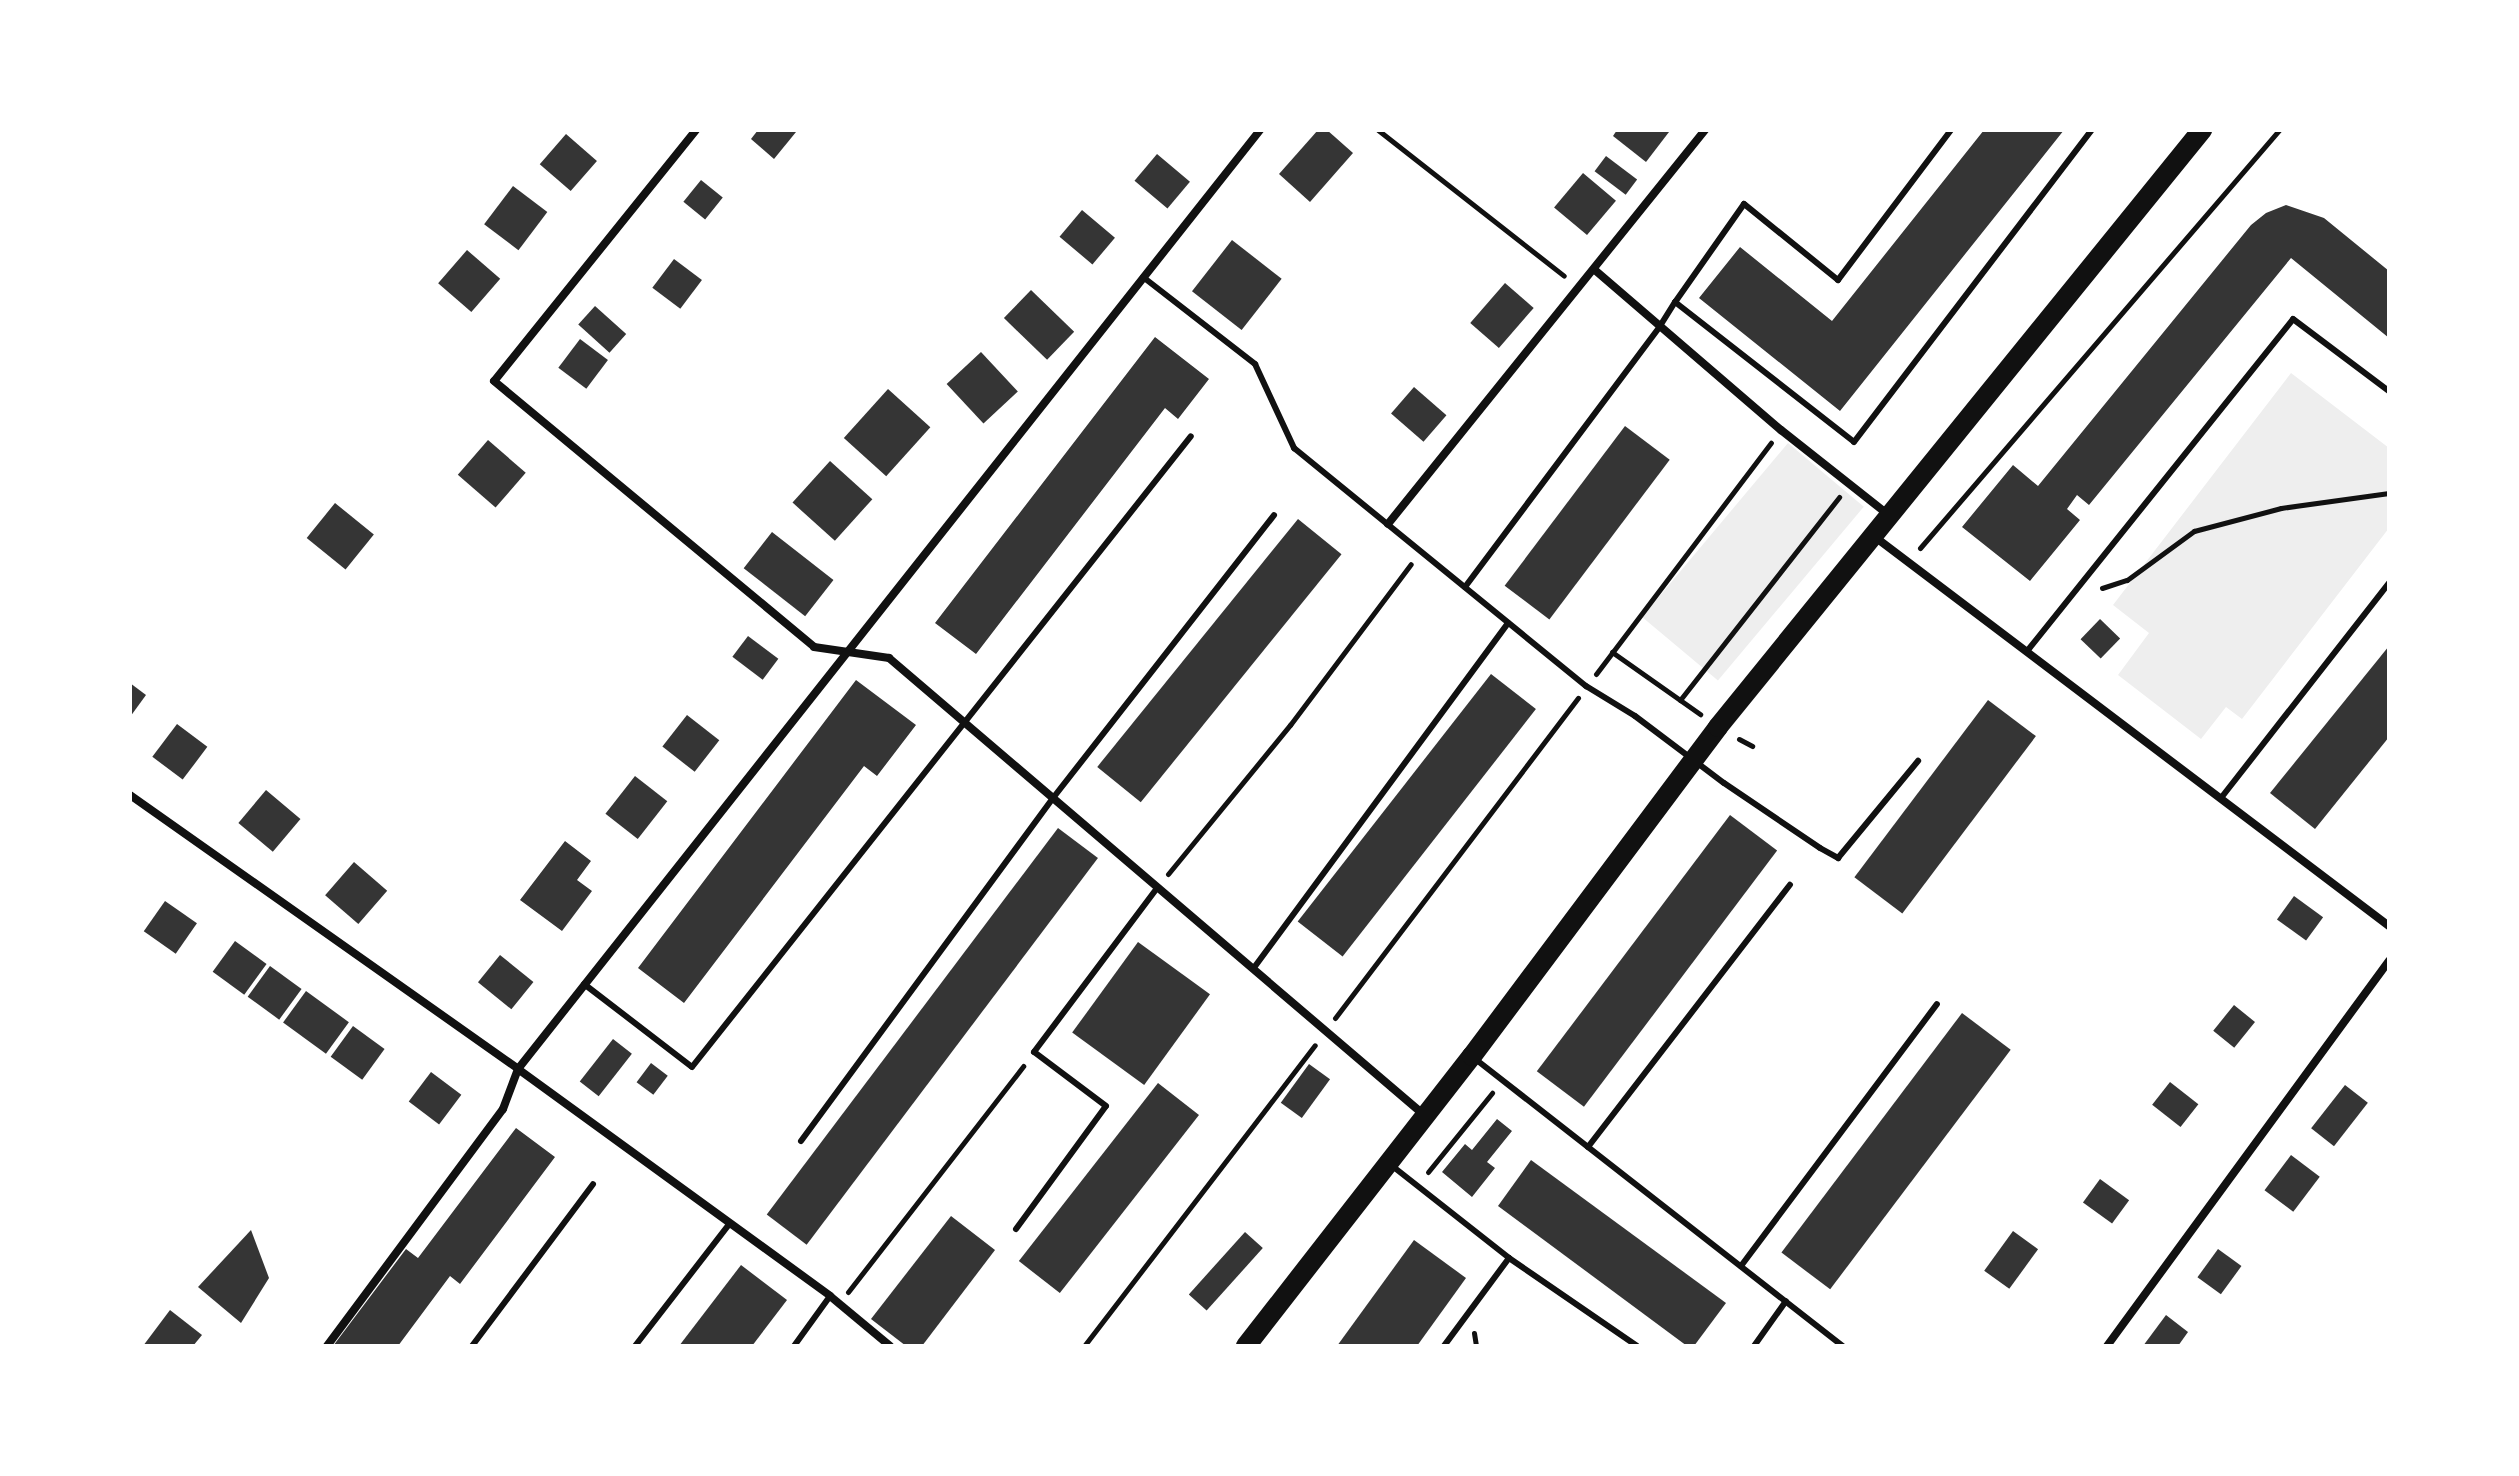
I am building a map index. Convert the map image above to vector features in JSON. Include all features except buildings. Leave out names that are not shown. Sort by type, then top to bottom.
[{"type":"main road","points":[[1246,1346],[1472,1056],[1718,727],[1892,517],[2202,130]]},
{"type":"street","points":[[696,130],[494,381],[814,647],[847,649],[889,658],[1424,1115]]},
{"type":"street","points":[[327,1346],[503,1109],[518,1069],[1260,130]]},
{"type":"street","points":[[1388,524],[1596,271],[1705,130]]},
{"type":"street","points":[[1596,271],[1781,430],[1892,517]]},
{"type":"street","points":[[1875,537],[1910,560],[2389,926]]},
{"type":"street","points":[[130,795],[518,1069],[830,1296],[890,1346]]},
{"type":"street","points":[[2107,1346],[2389,960]]},
{"type":"lane","points":[[1465,587],[1660,326],[1744,204],[1838,280],[1951,130]]},
{"type":"lane","points":[[1675,302],[1854,442],[2092,130]]},
{"type":"lane","points":[[1143,277],[1255,364],[1294,448],[1586,686],[1838,858],[1918,761]]},
{"type":"lane","points":[[2028,650],[2063,602],[2293,319],[2389,391]]},
{"type":"lane","points":[[584,984],[692,1067],[1191,436]]},
{"type":"lane","points":[[801,1141],[1053,798],[1274,515]]},
{"type":"lane","points":[[2221,798],[2389,583]]},
{"type":"lane","points":[[1253,969],[1508,623]]},
{"type":"lane","points":[[1588,1147],[1790,885]]},
{"type":"lane","points":[[1016,1229],[1106,1106],[1034,1052],[1158,887]]},
{"type":"lane","points":[[1741,1266],[1937,1004]]},
{"type":"lane","points":[[1472,1056],[1843,1346]]},
{"type":"lane","points":[[1387,1162],[1509,1258],[1637,1346]]},
{"type":"lane","points":[[472,1346],[593,1184]]},
{"type":"lane","points":[[635,1346],[730,1223]]},
{"type":"lane","points":[[1444,1346],[1509,1258]]},
{"type":"lane","points":[[794,1346],[830,1296]]},
{"type":"lane","points":[[1754,1346],[1786,1301]]},
{"type":"path","points":[[1378,130],[1581,288]]},
{"type":"path","points":[[1910,560],[2279,130]]},
{"type":"path","points":[[1084,1346],[1781,430]]},
{"type":"path","points":[[1680,700],[1850,484]]},
{"type":"path","points":[[2063,602],[2127,580],[2194,531],[2281,508],[2389,493]]},
{"type":"path","points":[[1158,887],[1290,725],[1422,550]]},
{"type":"path","points":[[1612,652],[1718,727],[1752,746]]},
{"type":"path","points":[[839,1304],[1034,1052]]},
{"type":"path","points":[[1417,1186],[1502,1080]]},
{"type":"shaded area","points":[[2291,373],[2389,448],[2389,528],[2242,719],[2226,707],[2201,739],[2118,675],[2149,633],[2113,605]]},
{"type":"shaded area","points":[[1788,443],[1864,507],[1718,681],[1642,617]]}]
